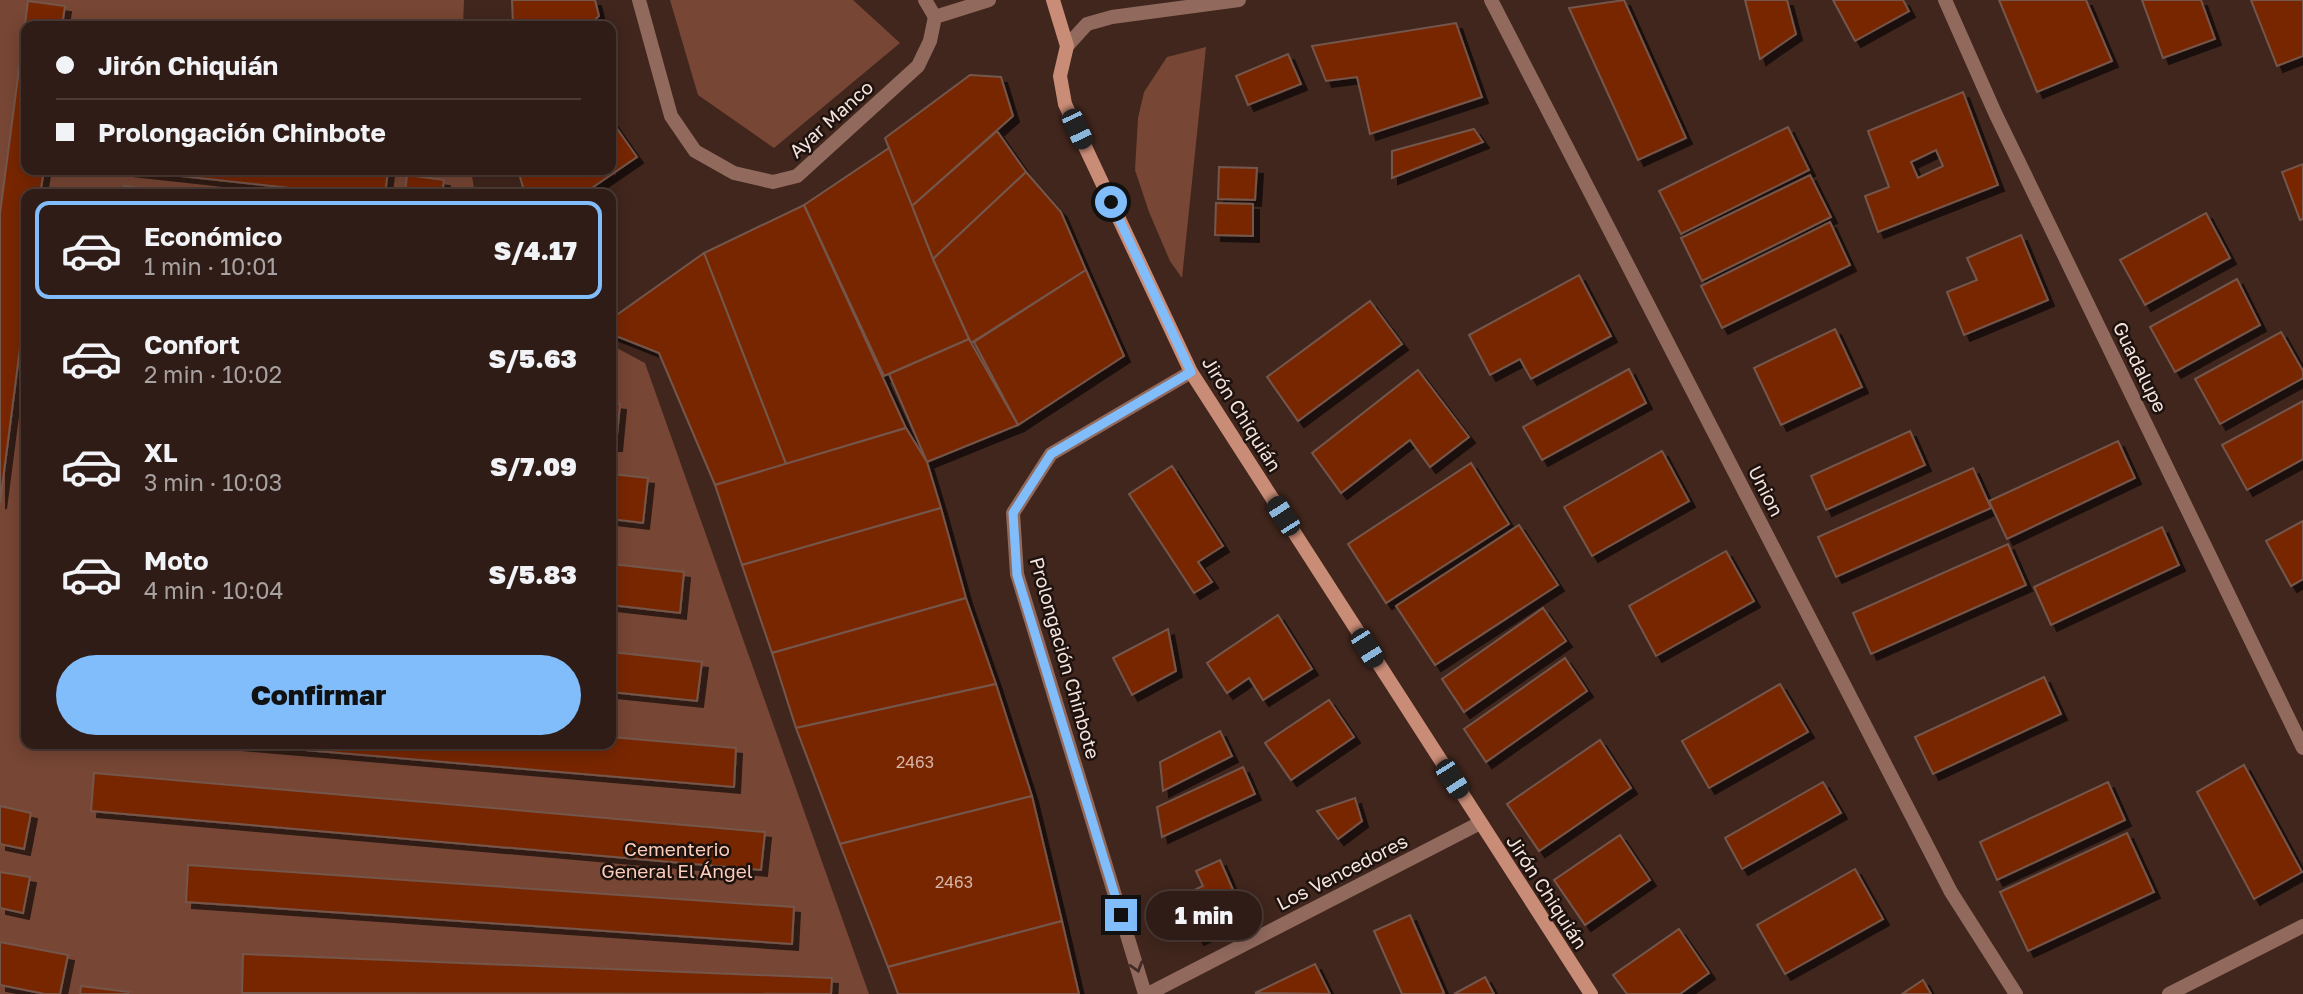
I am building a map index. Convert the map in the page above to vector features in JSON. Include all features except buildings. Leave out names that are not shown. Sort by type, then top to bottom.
[{"type":"street","name":"Ayar Manco","points":[[639,0],[671,116],[695,151],[734,173],[773,182],[797,176],[918,66],[930,41],[935,17]]},
{"type":"street","points":[[925,0],[935,17],[989,0]]},
{"type":"street","name":"Jirón Chiquián","points":[[1053,0],[1067,46],[1059,76],[1065,104],[1191,372],[1591,994]]},
{"type":"street","points":[[1067,46],[1087,24],[1112,17],[1239,0]]},
{"type":"street","name":"Union","points":[[1491,0],[1951,892],[2016,994]]},
{"type":"street","name":"Guadalupe","points":[[1945,0],[1996,115],[2303,748]]},
{"type":"street","name":"Prolongación Chinbote","points":[[1146,994],[1017,575],[1013,513],[1051,454],[1191,372]]},
{"type":"street","name":"Los Vencedores","points":[[1146,994],[1480,823]]},
{"type":"street","points":[[2169,994],[2303,926]]},
{"type":"green space","name":"Cementerio General El Ángel","points":[[0,0],[464,0],[463,21],[21,21],[21,175],[472,175],[474,189],[21,189],[21,749],[616,749],[616,348],[645,363],[869,994],[0,994]]},
{"type":"green space","points":[[670,0],[853,0],[900,43],[774,148],[698,95]]},
{"type":"green space","points":[[1206,47],[1182,278],[1170,261],[1135,170],[1138,118],[1144,92],[1167,57]]},
{"type":"route","points":[[1111,202],[1191,372],[1051,454],[1013,513],[1017,575],[1121,915]]}]
